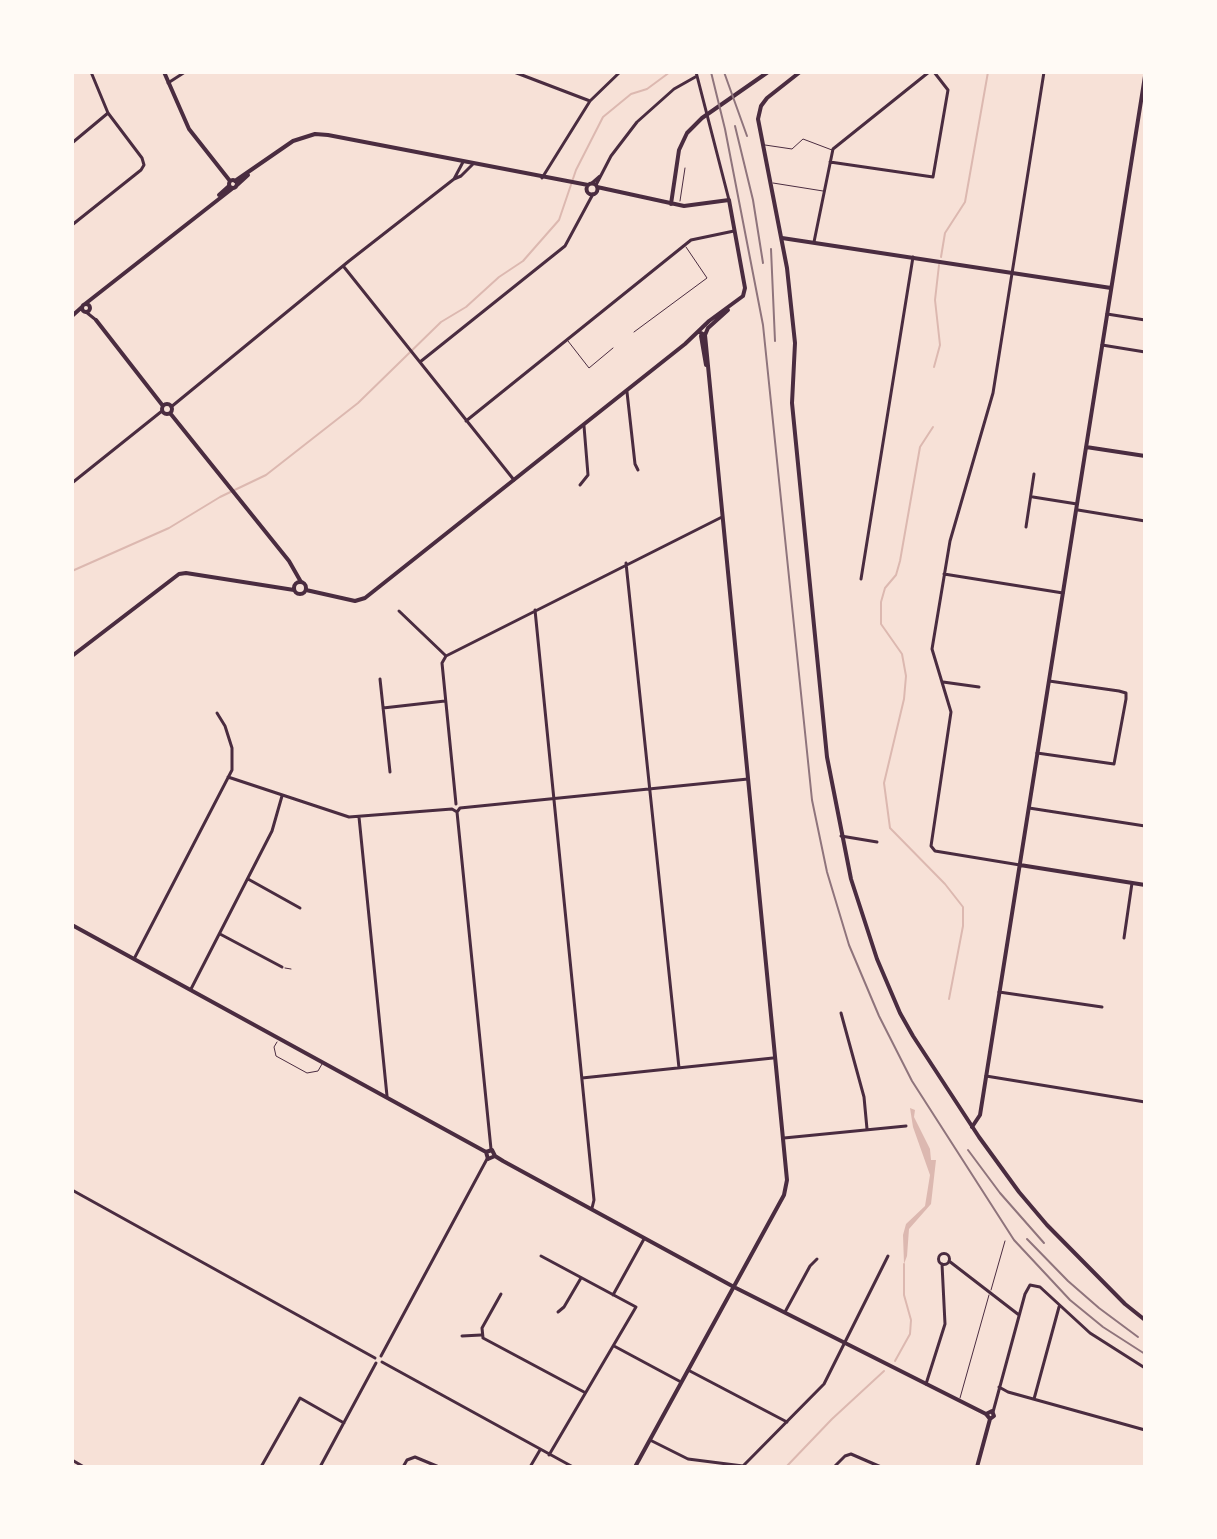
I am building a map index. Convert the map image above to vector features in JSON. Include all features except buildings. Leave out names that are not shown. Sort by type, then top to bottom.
[{"type":"street","points":[[72,225],[144,165],[108,113],[91,72]]},
{"type":"street","points":[[164,72],[189,129],[233,184]]},
{"type":"street","points":[[168,83],[185,72]]},
{"type":"street","points":[[514,72],[590,101]]},
{"type":"street","points":[[542,178],[590,101],[620,72]]},
{"type":"street","points":[[671,204],[681,145],[690,129],[768,72]]},
{"type":"street","points":[[800,72],[767,98],[758,119],[782,238],[795,343],[792,403],[827,757],[841,836],[863,917],[892,994],[913,1036],[972,1127],[1033,1210],[1125,1304],[1145,1320]]},
{"type":"street","points":[[814,242],[833,150],[929,72]]},
{"type":"street","points":[[830,162],[933,177],[948,90],[934,72]]},
{"type":"street","points":[[1044,72],[991,406],[950,541],[932,649],[951,712],[931,846],[935,851],[1145,885]]},
{"type":"street","points":[[72,656],[179,574],[294,590],[298,594],[306,590],[355,601],[365,598],[626,388],[702,333],[743,296],[745,288],[729,200],[696,74],[648,110],[620,143],[592,189],[565,246],[420,362]]},
{"type":"street","points":[[972,1127],[979,1118],[986,1076],[1145,76]]},
{"type":"street","points":[[72,143],[108,113]]},
{"type":"street","points":[[72,316],[86,308],[101,292],[233,184],[293,141],[315,134],[671,204],[691,206],[729,200]]},
{"type":"street","points":[[454,179],[463,162]]},
{"type":"street","points":[[171,410],[473,164]]},
{"type":"street","points":[[466,421],[684,245],[700,237],[735,231]]},
{"type":"street","points":[[782,238],[1111,288]]},
{"type":"street","points":[[861,579],[913,257]]},
{"type":"street","points":[[344,266],[514,480]]},
{"type":"street","points":[[86,308],[162,408]]},
{"type":"street","points":[[1107,314],[1145,320]]},
{"type":"street","points":[[635,1467],[785,1192],[787,1174],[702,333]]},
{"type":"street","points":[[1102,345],[1145,352]]},
{"type":"street","points":[[626,388],[638,470]]},
{"type":"street","points":[[72,483],[167,404],[294,567],[306,590]]},
{"type":"street","points":[[580,485],[588,475],[584,422]]},
{"type":"street","points":[[1086,447],[1145,456]]},
{"type":"street","points":[[1026,527],[1034,474]]},
{"type":"street","points":[[1032,496],[1145,521]]},
{"type":"street","points":[[382,1359],[488,1153],[442,663],[446,656],[722,517]]},
{"type":"street","points":[[626,563],[679,1068]]},
{"type":"street","points":[[944,574],[1063,593]]},
{"type":"street","points":[[294,590],[295,584],[301,582]]},
{"type":"street","points":[[535,610],[594,1200],[592,1208]]},
{"type":"street","points":[[399,611],[446,656]]},
{"type":"street","points":[[380,679],[390,772]]},
{"type":"street","points":[[1037,753],[1114,764],[1126,699],[1126,693],[1119,691],[1049,681]]},
{"type":"street","points":[[942,682],[979,687]]},
{"type":"street","points":[[383,708],[445,701]]},
{"type":"street","points":[[134,959],[228,777],[233,762],[232,748],[217,713]]},
{"type":"street","points":[[228,777],[342,816],[359,817],[748,779]]},
{"type":"street","points":[[191,989],[272,831],[282,796]]},
{"type":"street","points":[[1029,808],[1145,826]]},
{"type":"street","points":[[359,817],[388,1097]]},
{"type":"street","points":[[841,836],[877,842]]},
{"type":"street","points":[[248,879],[300,908]]},
{"type":"street","points":[[1124,938],[1132,883]]},
{"type":"street","points":[[72,925],[734,1287],[988,1416]]},
{"type":"street","points":[[220,934],[282,967]]},
{"type":"street","points":[[999,992],[1102,1007]]},
{"type":"street","points":[[841,1013],[864,1097],[867,1129]]},
{"type":"street","points":[[582,1078],[776,1058]]},
{"type":"street","points":[[986,1076],[1145,1102]]},
{"type":"street","points":[[784,1138],[906,1126]]},
{"type":"street","points":[[72,1190],[573,1467]]},
{"type":"street","points":[[613,1295],[644,1238]]},
{"type":"street","points":[[926,1384],[945,1324],[942,1264],[938,1260],[941,1254],[948,1256],[949,1261],[1019,1315]]},
{"type":"street","points":[[541,1256],[636,1307],[549,1455]]},
{"type":"street","points":[[650,1440],[688,1459],[743,1466],[824,1384],[888,1256]]},
{"type":"street","points":[[785,1312],[817,1259]]},
{"type":"street","points":[[942,1264],[949,1261]]},
{"type":"street","points":[[558,1312],[581,1278]]},
{"type":"street","points":[[977,1467],[988,1416],[993,1412],[1027,1288],[1035,1285],[1090,1333],[1145,1368]]},
{"type":"street","points":[[501,1294],[481,1335],[487,1342],[585,1392]]},
{"type":"street","points":[[1034,1399],[1059,1307]]},
{"type":"street","points":[[462,1336],[481,1335]]},
{"type":"street","points":[[614,1346],[681,1382]]},
{"type":"street","points":[[320,1467],[376,1360]]},
{"type":"street","points":[[688,1370],[787,1422]]},
{"type":"street","points":[[999,1387],[1145,1430]]},
{"type":"street","points":[[261,1467],[300,1398],[344,1423]]},
{"type":"street","points":[[530,1467],[540,1450]]},
{"type":"street","points":[[834,1467],[851,1454],[881,1467]]},
{"type":"street","points":[[403,1467],[407,1460],[415,1457],[439,1467]]},
{"type":"street","points":[[72,1460],[84,1467]]},
{"type":"lane","points":[[763,145],[792,149],[800,139],[805,139],[833,150]]},
{"type":"lane","points":[[679,205],[685,168]]},
{"type":"lane","points":[[771,183],[826,191]]},
{"type":"lane","points":[[634,332],[707,278],[684,245]]},
{"type":"lane","points":[[567,340],[589,368],[613,348]]},
{"type":"lane","points":[[282,967],[291,969]]},
{"type":"lane","points":[[280,1038],[274,1053],[288,1063],[307,1073],[314,1073],[323,1061]]},
{"type":"lane","points":[[960,1401],[1005,1241]]},
{"type":"shaded area","points":[[910,1108],[915,1110],[914,1117],[930,1149],[931,1160],[936,1160],[931,1204],[909,1229],[904,1264],[903,1235],[906,1224],[925,1206],[930,1175],[913,1127]]},
{"type":"waterway","points":[[72,571],[169,528],[220,497],[266,475],[358,403],[441,322],[466,307],[499,277],[523,261],[559,220],[576,170],[603,117],[631,94],[647,89],[670,72]]},
{"type":"waterway","points":[[941,257],[945,233],[965,202],[988,72]]},
{"type":"waterway","points":[[934,367],[940,345],[935,300],[939,265]]},
{"type":"waterway","points":[[933,427],[920,447],[900,561],[881,602],[881,624],[902,654],[906,676],[904,699],[884,783],[890,828],[963,907],[963,926],[949,999]]},
{"type":"waterway","points":[[895,1361],[910,1334],[911,1320],[904,1295],[904,1264]]},
{"type":"waterway","points":[[786,1467],[884,1371]]},
{"type":"railway","points":[[711,72],[763,325],[812,800],[827,872],[849,945],[879,1016],[912,1081],[1014,1240],[1070,1300],[1103,1327],[1145,1354]]},
{"type":"railway","points":[[724,72],[747,136]]},
{"type":"railway","points":[[735,126],[753,200],[763,263]]},
{"type":"railway","points":[[771,249],[775,341]]},
{"type":"railway","points":[[968,1150],[1000,1193],[1044,1243]]},
{"type":"railway","points":[[1027,1239],[1068,1281],[1138,1337]]}]
